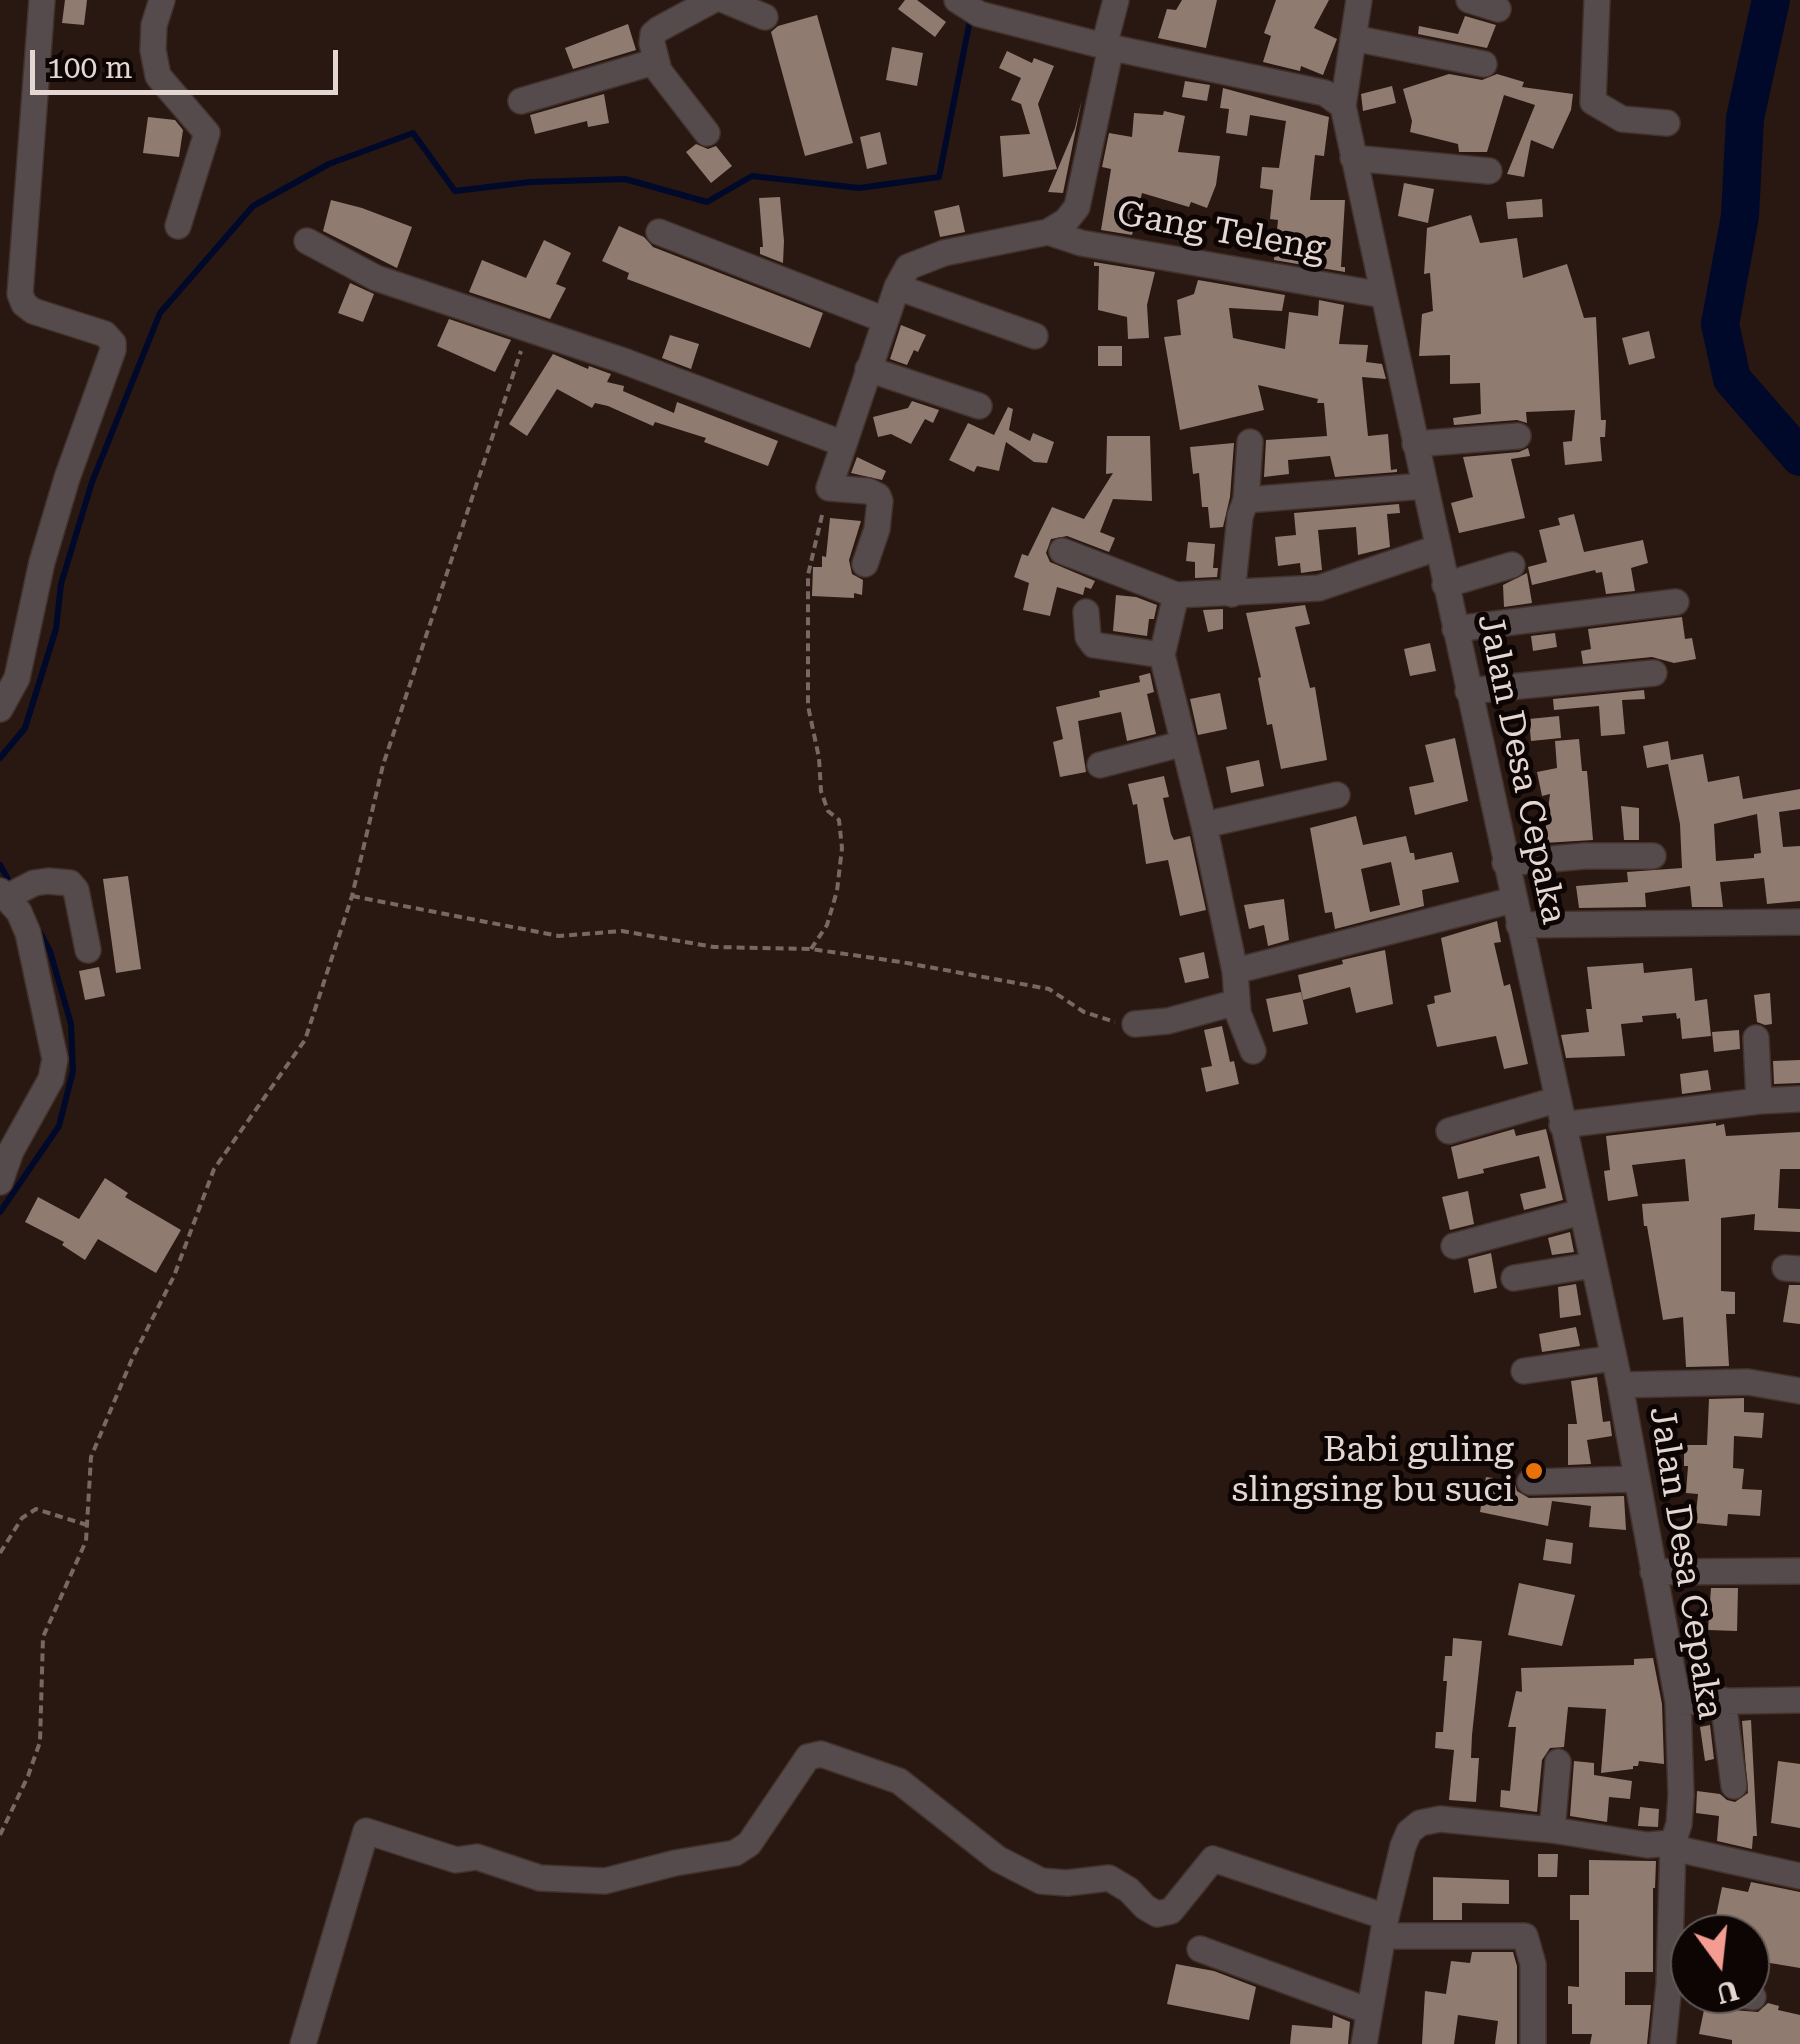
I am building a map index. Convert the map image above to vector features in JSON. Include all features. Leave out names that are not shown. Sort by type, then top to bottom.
[{"type":"street","points":[[0,709],[17,678],[47,546],[113,350],[106,334],[33,311],[20,294],[42,0]]},
{"type":"street","points":[[162,0],[154,25],[158,76],[207,133],[178,226]]},
{"type":"street","points":[[707,133],[654,62],[653,34],[713,0]]},
{"type":"street","points":[[724,0],[764,17]]},
{"type":"street","points":[[864,564],[877,529],[878,496],[868,491],[829,488],[896,287],[908,267],[925,258],[1048,232],[1066,221],[1077,208],[1116,0]]},
{"type":"street","points":[[968,7],[1107,47],[1325,92],[1343,106],[1359,0]]},
{"type":"street","points":[[1468,0],[1498,9]]},
{"type":"street","points":[[1596,0],[1593,102],[1622,119],[1667,123]]},
{"type":"street","points":[[1353,38],[1484,64]]},
{"type":"street","points":[[521,102],[654,62]]},
{"type":"street","name":"Jalan Desa Cepaka","points":[[1343,106],[1620,1385],[1678,1702],[1681,1795],[1673,1846],[1676,1914]]},
{"type":"street","points":[[1354,158],[1488,171]]},
{"type":"street","points":[[659,232],[885,320]]},
{"type":"street","name":"Gang Teleng","points":[[1048,232],[1081,243],[1383,296]]},
{"type":"street","points":[[308,241],[376,278],[529,328],[844,444]]},
{"type":"street","points":[[896,287],[1036,336]]},
{"type":"street","points":[[868,369],[979,406]]},
{"type":"street","points":[[1415,444],[1518,436]]},
{"type":"street","points":[[1232,594],[1250,442]]},
{"type":"street","points":[[1246,500],[1424,486]]},
{"type":"street","points":[[1062,551],[1176,595],[1319,588],[1437,548]]},
{"type":"street","points":[[1445,585],[1512,566]]},
{"type":"street","points":[[1176,595],[1162,656],[1204,824],[1235,971],[1237,1002],[1253,1051]]},
{"type":"street","points":[[1455,630],[1676,602]]},
{"type":"street","points":[[1086,612],[1088,637],[1094,645],[1162,656]]},
{"type":"street","points":[[1468,691],[1654,673]]},
{"type":"street","points":[[1100,765],[1182,744]]},
{"type":"street","points":[[1204,824],[1336,795]]},
{"type":"street","points":[[1505,863],[1585,856],[1653,856]]},
{"type":"street","points":[[0,1182],[6,1149],[51,1079],[55,1059],[28,933],[19,912],[4,894],[48,881],[70,883],[76,890],[88,950]]},
{"type":"street","points":[[1235,971],[1516,912],[1800,922]]},
{"type":"street","points":[[1134,1024],[1168,1021],[1237,1002]]},
{"type":"street","points":[[1756,1038],[1759,1100]]},
{"type":"street","points":[[1449,1131],[1559,1112],[1800,1099]]},
{"type":"street","points":[[1454,1246],[1581,1212]]},
{"type":"street","points":[[1514,1278],[1593,1265]]},
{"type":"street","points":[[1524,1371],[1614,1358]]},
{"type":"street","points":[[1620,1385],[1748,1382],[1800,1391]]},
{"type":"street","points":[[1530,1482],[1637,1479]]},
{"type":"street","points":[[1653,1572],[1800,1571]]},
{"type":"street","points":[[1723,1700],[1734,1786]]},
{"type":"street","points":[[1678,1702],[1800,1700]]},
{"type":"street","points":[[304,2044],[366,1831],[456,1860],[478,1856],[540,1878],[605,1881],[735,1853],[749,1844],[808,1757],[821,1754],[899,1781],[998,1859],[1041,1881],[1067,1883],[1109,1878],[1157,1914],[1170,1911],[1213,1859],[1384,1926],[1524,1936],[1534,1964],[1533,2044]]},
{"type":"street","points":[[1552,1830],[1558,1762]]},
{"type":"street","points":[[1364,2044],[1384,1926],[1403,1846],[1409,1832],[1420,1823],[1440,1818],[1673,1846],[1800,1876]]},
{"type":"street","points":[[1200,1949],[1370,2011]]},
{"type":"street","name":"Jalan Desa Cepaka","points":[[1662,2044],[1671,2014]]},
{"type":"path","points":[[0,1835],[40,1742],[43,1637],[78,1562],[88,1525],[91,1458],[138,1346],[174,1276],[214,1169],[304,1040],[352,896],[383,765],[529,328]]},
{"type":"path","points":[[810,949],[831,911],[842,848],[840,820],[828,811],[821,791],[819,758],[808,706],[808,575],[829,488]]},
{"type":"path","points":[[352,896],[559,936],[622,931],[714,947],[810,949],[1036,986],[1062,995],[1084,1012],[1112,1022],[1134,1024]]},
{"type":"path","points":[[0,1553],[22,1518],[36,1510],[88,1525]]},
{"type":"building","points":[[65,0],[87,0],[84,25],[62,23]]},
{"type":"building","points":[[905,0],[917,0],[946,22],[935,37],[898,9]]},
{"type":"building","points":[[1182,0],[1217,0],[1206,48],[1158,38],[1167,9],[1176,10]]},
{"type":"building","points":[[1276,0],[1329,0],[1314,28],[1337,39],[1323,75],[1301,66],[1300,71],[1263,62],[1271,36],[1264,33]]},
{"type":"building","points":[[817,15],[853,143],[805,156],[771,32],[778,26]]},
{"type":"building","points":[[1465,16],[1496,25],[1487,48],[1418,34],[1419,26],[1458,34]]},
{"type":"building","points":[[628,24],[636,50],[573,69],[565,48]]},
{"type":"building","points":[[892,47],[923,53],[917,86],[886,80]]},
{"type":"building","points":[[1007,51],[1032,63],[1034,58],[1054,66],[1038,104],[1057,169],[1003,177],[1000,136],[1030,134],[1021,104],[1011,100],[1021,78],[999,68]]},
{"type":"building","points":[[1449,74],[1482,80],[1497,74],[1524,82],[1522,87],[1573,94],[1571,110],[1553,149],[1531,140],[1524,177],[1507,174],[1535,105],[1504,95],[1487,152],[1459,152],[1458,144],[1410,132],[1412,121],[1403,89]]},
{"type":"building","points":[[1185,81],[1210,85],[1207,101],[1182,97]]},
{"type":"building","points":[[1392,86],[1396,103],[1363,111],[1361,94]]},
{"type":"building","points":[[1223,88],[1329,117],[1324,156],[1315,155],[1310,200],[1345,200],[1341,267],[1345,267],[1345,272],[1274,260],[1278,220],[1270,219],[1273,190],[1260,188],[1262,167],[1279,168],[1286,121],[1250,115],[1247,136],[1226,133],[1229,109],[1220,108]]},
{"type":"building","points":[[604,94],[609,123],[588,127],[587,121],[535,134],[530,115]]},
{"type":"building","points":[[1082,99],[1063,193],[1048,192],[1075,128]]},
{"type":"building","points":[[1164,111],[1185,116],[1178,152],[1220,156],[1216,185],[1207,208],[1191,202],[1189,207],[1142,193],[1132,235],[1101,230],[1111,169],[1102,167],[1109,133],[1132,137],[1134,113],[1163,115]]},
{"type":"building","points":[[148,117],[175,120],[183,130],[179,157],[143,153]]},
{"type":"building","points":[[880,132],[887,164],[867,169],[860,137]]},
{"type":"building","points":[[696,144],[708,149],[716,146],[732,166],[711,183],[686,152]]},
{"type":"building","points":[[1404,183],[1434,189],[1428,223],[1398,216]]},
{"type":"building","points":[[780,197],[783,263],[760,254],[763,247],[759,198]]},
{"type":"building","points":[[1542,199],[1543,217],[1508,219],[1506,202]]},
{"type":"building","points":[[331,200],[412,227],[397,268],[323,231]]},
{"type":"building","points":[[959,205],[965,232],[940,237],[934,211]]},
{"type":"building","points":[[1471,215],[1480,243],[1517,238],[1523,278],[1567,264],[1584,318],[1596,317],[1601,420],[1606,420],[1605,437],[1600,437],[1602,461],[1565,465],[1563,442],[1572,441],[1575,410],[1526,412],[1527,423],[1517,420],[1454,425],[1453,418],[1481,414],[1480,383],[1450,384],[1450,355],[1419,356],[1422,314],[1433,311],[1430,273],[1424,274],[1427,228]]},
{"type":"building","points":[[619,226],[644,237],[653,247],[823,313],[810,348],[627,279],[629,273],[602,261]]},
{"type":"building","points":[[544,240],[571,253],[556,284],[566,288],[550,319],[469,292],[482,260],[526,278]]},
{"type":"building","points":[[1094,262],[1155,272],[1147,305],[1149,338],[1128,339],[1127,317],[1098,310],[1099,266],[1094,266]]},
{"type":"building","points":[[1198,280],[1285,295],[1282,311],[1229,308],[1233,338],[1285,349],[1289,312],[1318,316],[1319,300],[1344,305],[1339,344],[1368,345],[1366,362],[1382,364],[1386,379],[1362,377],[1368,436],[1388,434],[1391,470],[1397,472],[1335,477],[1330,456],[1288,460],[1289,474],[1264,477],[1266,440],[1327,436],[1324,403],[1258,385],[1264,410],[1180,430],[1164,337],[1181,335],[1177,300],[1194,294]]},
{"type":"building","points":[[350,283],[374,294],[363,322],[338,313]]},
{"type":"building","points":[[449,319],[511,340],[495,372],[437,346]]},
{"type":"building","points":[[901,325],[926,335],[907,365],[890,359]]},
{"type":"building","points":[[1649,331],[1655,358],[1629,365],[1622,338]]},
{"type":"building","points":[[670,335],[699,344],[691,369],[662,358]]},
{"type":"building","points":[[1098,346],[1122,346],[1122,366],[1098,366]]},
{"type":"building","points":[[553,354],[611,374],[607,382],[624,386],[623,391],[674,413],[677,402],[778,441],[768,466],[704,442],[706,438],[655,422],[653,426],[608,406],[595,403],[592,408],[557,389],[527,436],[509,424]]},
{"type":"building","points":[[912,401],[939,410],[933,423],[925,419],[911,444],[891,434],[878,437],[873,417],[908,408]]},
{"type":"building","points":[[1008,407],[1013,409],[1009,430],[1030,441],[1033,433],[1054,442],[1047,463],[1034,462],[1006,442],[999,471],[977,466],[974,472],[949,460],[968,423],[994,435]]},
{"type":"building","points":[[1107,436],[1150,436],[1152,501],[1113,499],[1100,532],[1115,538],[1109,552],[1067,536],[1051,539],[1046,553],[1050,562],[1095,581],[1091,589],[1085,587],[1083,595],[1057,587],[1050,616],[1023,610],[1029,583],[1014,577],[1022,554],[1028,556],[1052,507],[1084,519],[1113,473],[1106,474]]},
{"type":"building","points":[[1234,443],[1230,497],[1223,527],[1210,528],[1208,507],[1202,507],[1199,473],[1193,474],[1190,447]]},
{"type":"building","points":[[1528,448],[1530,456],[1511,459],[1525,518],[1459,533],[1451,503],[1473,497],[1463,457]]},
{"type":"building","points":[[857,457],[886,471],[882,480],[851,473]]},
{"type":"building","points":[[1399,504],[1400,513],[1387,514],[1390,547],[1358,555],[1356,527],[1318,530],[1322,570],[1301,573],[1300,563],[1278,566],[1275,537],[1296,535],[1294,513]]},
{"type":"building","points":[[1574,514],[1584,552],[1643,540],[1648,563],[1631,568],[1635,591],[1606,594],[1602,572],[1595,570],[1532,585],[1528,567],[1547,562],[1539,530],[1560,525],[1558,518]]},
{"type":"building","points":[[830,518],[861,521],[849,560],[852,574],[863,580],[862,595],[854,593],[854,598],[812,596],[813,567],[822,567],[822,556],[826,557]]},
{"type":"building","points":[[1188,542],[1215,544],[1213,568],[1218,568],[1217,577],[1195,578],[1195,562],[1186,561]]},
{"type":"building","points":[[1527,573],[1532,603],[1504,607],[1503,585]]},
{"type":"building","points":[[1116,595],[1157,605],[1154,619],[1149,619],[1147,636],[1113,631]]},
{"type":"building","points":[[1305,605],[1310,624],[1295,627],[1310,688],[1315,687],[1327,760],[1281,769],[1272,724],[1267,725],[1246,613]]},
{"type":"building","points":[[1223,609],[1223,629],[1208,632],[1203,610]]},
{"type":"building","points":[[1682,617],[1685,639],[1692,638],[1696,659],[1674,663],[1652,657],[1583,664],[1581,651],[1591,649],[1588,629]]},
{"type":"building","points":[[1555,633],[1557,647],[1533,651],[1531,636]]},
{"type":"building","points":[[1430,643],[1436,671],[1410,676],[1404,649]]},
{"type":"building","points":[[1150,673],[1154,692],[1147,694],[1156,734],[1127,741],[1121,712],[1078,721],[1086,772],[1060,777],[1053,742],[1063,739],[1056,707],[1100,697],[1099,691],[1140,682],[1139,676]]},
{"type":"building","points":[[1644,690],[1645,699],[1622,700],[1625,734],[1601,736],[1599,706],[1554,710],[1553,699]]},
{"type":"building","points":[[1220,693],[1227,729],[1198,735],[1190,699]]},
{"type":"building","points":[[1559,716],[1561,738],[1531,741],[1529,719]]},
{"type":"building","points":[[1455,738],[1468,801],[1415,815],[1409,787],[1434,782],[1425,745]]},
{"type":"building","points":[[1579,739],[1582,771],[1587,771],[1593,840],[1544,843],[1550,794],[1542,796],[1537,772],[1557,768],[1555,741]]},
{"type":"building","points":[[1668,741],[1671,760],[1703,754],[1708,782],[1739,776],[1743,799],[1800,789],[1800,809],[1779,812],[1783,847],[1800,846],[1800,901],[1767,904],[1764,878],[1720,882],[1723,907],[1692,907],[1690,886],[1645,893],[1646,907],[1579,908],[1576,886],[1628,882],[1627,872],[1682,868],[1680,824],[1668,764],[1647,768],[1643,746]],"holes":[[[1757,814],[1761,853],[1754,854],[1754,858],[1716,861],[1714,824]]]},
{"type":"building","points":[[1259,760],[1264,786],[1231,793],[1226,767]]},
{"type":"building","points":[[1164,776],[1169,797],[1163,798],[1171,834],[1174,840],[1190,836],[1206,910],[1180,916],[1168,860],[1146,864],[1137,804],[1133,805],[1128,784]]},
{"type":"building","points":[[1621,806],[1639,808],[1639,840],[1624,840]]},
{"type":"building","points":[[1356,816],[1363,845],[1406,836],[1415,860],[1452,852],[1459,882],[1422,890],[1424,906],[1335,929],[1332,912],[1325,913],[1310,828]],"holes":[[[1391,862],[1400,905],[1370,912],[1361,869]]]},
{"type":"building","points":[[128,876],[141,969],[116,973],[103,879]]},
{"type":"building","points":[[1284,899],[1289,940],[1268,946],[1264,925],[1249,929],[1244,905]]},
{"type":"building","points":[[1497,921],[1501,942],[1494,943],[1504,986],[1510,984],[1528,1064],[1504,1069],[1496,1036],[1437,1047],[1427,1005],[1435,1003],[1434,996],[1451,992],[1441,938]]},
{"type":"building","points":[[1385,950],[1393,1004],[1356,1013],[1350,987],[1303,1000],[1298,975]]},
{"type":"building","points":[[1204,952],[1209,978],[1185,983],[1179,958]]},
{"type":"building","points":[[1643,963],[1644,973],[1692,968],[1695,1001],[1707,999],[1711,1036],[1682,1039],[1676,1013],[1642,1016],[1643,1022],[1621,1024],[1625,1056],[1566,1058],[1561,1035],[1589,1032],[1586,1009],[1592,1009],[1587,967]]},
{"type":"building","points":[[99,967],[105,996],[85,1000],[79,971]]},
{"type":"building","points":[[1301,992],[1308,1024],[1273,1032],[1266,999]]},
{"type":"building","points":[[1770,993],[1772,1024],[1765,1025],[1757,1022],[1754,995]]},
{"type":"building","points":[[1222,1026],[1239,1084],[1206,1092],[1201,1068],[1212,1066],[1204,1030]]},
{"type":"building","points":[[1739,1030],[1740,1049],[1714,1052],[1712,1032]]},
{"type":"building","points":[[1800,1060],[1800,1083],[1774,1084],[1773,1061]]},
{"type":"building","points":[[1708,1070],[1711,1090],[1682,1094],[1680,1074]]},
{"type":"building","points":[[1724,1124],[1726,1136],[1800,1132],[1800,1169],[1780,1169],[1778,1208],[1800,1209],[1800,1232],[1754,1230],[1755,1214],[1721,1218],[1721,1291],[1735,1292],[1735,1314],[1726,1314],[1729,1366],[1686,1367],[1683,1317],[1663,1320],[1642,1204],[1689,1201],[1685,1159],[1632,1165],[1638,1196],[1608,1201],[1604,1171],[1610,1170],[1606,1136]]},
{"type":"building","points":[[1514,1129],[1516,1136],[1546,1129],[1563,1200],[1524,1210],[1520,1194],[1546,1188],[1539,1156],[1458,1179],[1451,1147]]},
{"type":"building","points":[[105,1178],[128,1193],[125,1197],[181,1230],[156,1273],[98,1239],[85,1260],[62,1245],[64,1242],[25,1222],[38,1197],[79,1219]]},
{"type":"building","points":[[1468,1191],[1474,1224],[1450,1230],[1442,1197]]},
{"type":"building","points":[[1570,1232],[1574,1252],[1552,1255],[1548,1238]]},
{"type":"building","points":[[1491,1253],[1497,1288],[1474,1293],[1468,1259]]},
{"type":"building","points":[[1576,1284],[1581,1315],[1560,1318],[1558,1287]]},
{"type":"building","points":[[1789,1285],[1800,1285],[1800,1324],[1783,1322]]},
{"type":"building","points":[[1576,1327],[1580,1346],[1542,1352],[1539,1334]]},
{"type":"building","points":[[1597,1377],[1603,1422],[1610,1421],[1612,1436],[1587,1440],[1591,1464],[1568,1465],[1568,1424],[1577,1424],[1571,1381]]},
{"type":"building","points":[[1744,1398],[1744,1412],[1764,1413],[1762,1438],[1734,1436],[1733,1468],[1744,1469],[1742,1489],[1762,1490],[1760,1516],[1728,1514],[1727,1526],[1695,1523],[1698,1494],[1686,1493],[1688,1466],[1684,1466],[1684,1445],[1707,1445],[1709,1399]]},
{"type":"building","points":[[1486,1477],[1514,1481],[1517,1491],[1529,1498],[1624,1496],[1626,1530],[1589,1527],[1591,1506],[1552,1501],[1548,1526],[1480,1512]]},
{"type":"building","points":[[1546,1539],[1573,1543],[1571,1564],[1543,1560]]},
{"type":"building","points":[[1519,1583],[1575,1595],[1562,1646],[1508,1635]]},
{"type":"building","points":[[1711,1588],[1738,1588],[1737,1631],[1708,1630]]},
{"type":"building","points":[[1453,1638],[1482,1641],[1471,1758],[1479,1758],[1476,1802],[1449,1800],[1454,1750],[1435,1748],[1436,1732],[1443,1732],[1445,1656],[1452,1656]]},
{"type":"building","points":[[1653,1658],[1662,1704],[1664,1764],[1639,1761],[1633,1769],[1601,1773],[1606,1709],[1568,1707],[1564,1747],[1550,1748],[1542,1760],[1537,1812],[1500,1807],[1501,1790],[1510,1791],[1516,1727],[1508,1727],[1516,1691],[1522,1692],[1521,1668],[1634,1665],[1634,1659]]},
{"type":"building","points":[[1751,1720],[1757,1836],[1753,1836],[1752,1849],[1717,1841],[1719,1816],[1696,1813],[1697,1791],[1720,1794],[1735,1802],[1748,1793],[1742,1721]]},
{"type":"building","points":[[1710,1725],[1714,1759],[1705,1761],[1700,1727]]},
{"type":"building","points":[[1574,1761],[1594,1763],[1594,1775],[1632,1781],[1630,1799],[1609,1797],[1607,1822],[1570,1816]]},
{"type":"building","points":[[1778,1761],[1800,1764],[1800,1828],[1771,1823]]},
{"type":"building","points":[[1640,1807],[1659,1809],[1658,1827],[1638,1826]]},
{"type":"building","points":[[1538,1854],[1558,1854],[1557,1877],[1538,1877]]},
{"type":"building","points":[[1589,1860],[1656,1861],[1653,1972],[1625,1972],[1625,2005],[1651,2005],[1647,2044],[1590,2044],[1592,2034],[1572,2034],[1568,1986],[1579,1987],[1579,1920],[1570,1920],[1570,1895],[1589,1895]]},
{"type":"building","points":[[1433,1877],[1509,1880],[1509,1904],[1462,1903],[1462,1920],[1433,1920]]},
{"type":"building","points":[[1751,1882],[1800,1892],[1800,1968],[1770,1963],[1770,1914],[1716,1914],[1722,1887],[1748,1892]]},
{"type":"building","points":[[1472,1952],[1513,1952],[1517,1966],[1517,2044],[1495,2044],[1498,2021],[1458,2015],[1454,2044],[1422,2044],[1425,1991],[1446,1994],[1451,1961],[1470,1963]]},
{"type":"building","points":[[1176,1964],[1214,1971],[1256,1987],[1249,2020],[1167,2004]]},
{"type":"building","points":[[1770,2004],[1779,2006],[1778,2010],[1800,2015],[1800,2044],[1732,2044],[1732,2040],[1699,2034],[1703,2014],[1770,2014]]},
{"type":"building","points":[[1333,2015],[1350,2022],[1348,2044],[1290,2044],[1292,2025],[1332,2028]]},
{"type":"waterway","points":[[1771,0],[1745,118],[1740,216],[1720,324],[1732,379],[1800,457]]},
{"type":"waterway","points":[[0,758],[25,728],[56,629],[61,584],[92,482],[160,313],[253,206],[329,164],[413,133],[455,191],[530,182],[625,179],[707,202],[752,176],[859,188],[939,177],[971,15]]},
{"type":"waterway","points":[[0,865],[9,881]]},
{"type":"waterway","points":[[0,1212],[59,1126],[73,1071],[71,1024],[50,951],[38,929]]},
{"type":"place","name":"Babi guling slingsing bu suci","points":[[1534,1471]]}]
